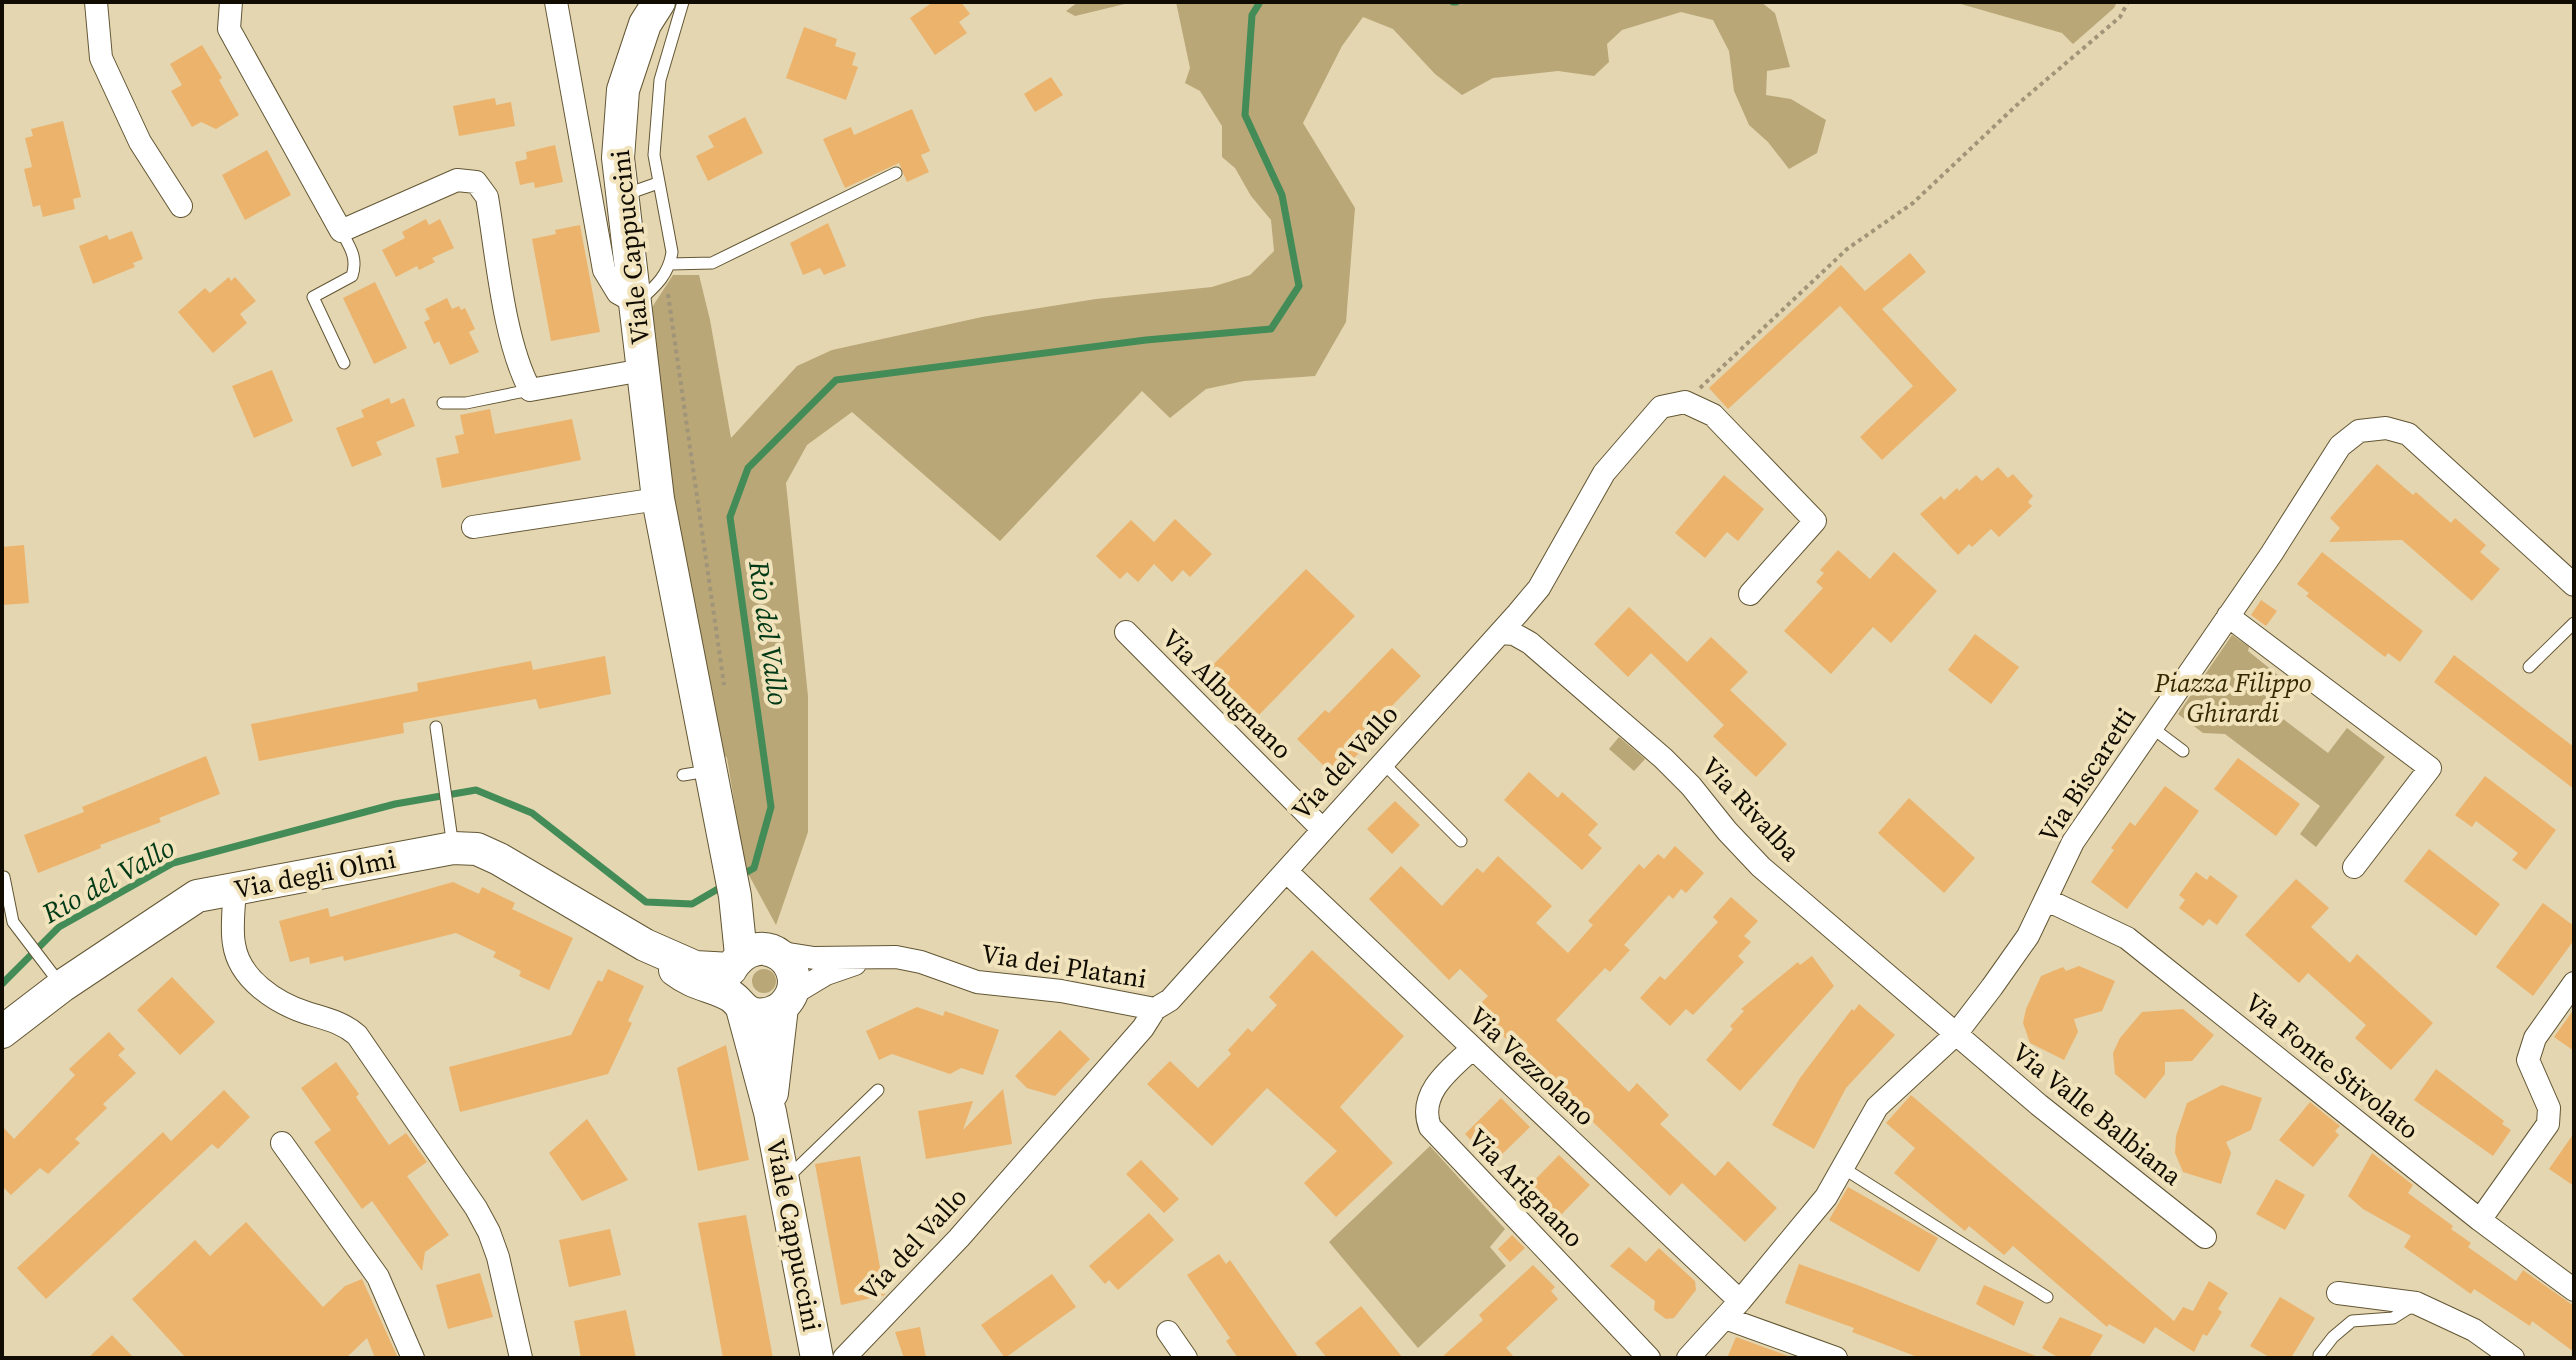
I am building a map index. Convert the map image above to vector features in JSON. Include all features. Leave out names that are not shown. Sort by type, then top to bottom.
[{"type":"main road","name":"Viale Cappuccini","points":[[659,2],[645,24],[623,90],[618,158],[622,196],[658,499],[696,773],[727,860],[746,952],[770,1112],[817,1358]]},
{"type":"main road","name":"Via degli Olmi","points":[[2,1032],[54,976],[197,896],[453,848],[477,849],[499,859],[645,945],[695,967],[746,952],[755,1014],[769,1013],[786,1001]]},
{"type":"main road","name":"Viale Cappuccini","points":[[746,952],[789,963],[794,979],[786,1001],[770,1112]]},
{"type":"street","points":[[96,2],[101,58],[140,142],[181,206]]},
{"type":"street","points":[[231,2],[229,29],[341,231],[457,180],[476,182],[487,197],[511,336],[519,369],[530,390],[643,370]]},
{"type":"street","points":[[556,2],[604,270],[618,293],[636,303]]},
{"type":"street","points":[[1685,402],[1713,415],[1815,521],[1750,594]]},
{"type":"street","name":"Via del Vallo","points":[[844,1358],[959,1238],[1143,1028],[1155,1009],[1170,1000],[1539,588],[1604,473],[1661,407],[1685,402]]},
{"type":"street","name":"Via Biscaretti","points":[[1688,1358],[1733,1310],[1826,1197],[1877,1107],[1956,1034],[2028,936],[2073,842],[2272,553],[2340,446],[2359,431],[2386,428],[2408,434],[2574,585]]},
{"type":"street","points":[[473,527],[658,499]]},
{"type":"street","points":[[2228,616],[2430,768],[2354,867]]},
{"type":"street","name":"Via Albugnano","points":[[1126,632],[1322,829]]},
{"type":"street","name":"Via Rivalba","points":[[1500,633],[1514,634],[1530,643],[1641,738],[1691,786],[1761,867],[1956,1034]]},
{"type":"street","name":"Via Vezzolano","points":[[1286,871],[1472,1049],[1733,1310]]},
{"type":"street","points":[[235,889],[233,942],[244,970],[273,997],[305,1013],[337,1021],[357,1035],[476,1208],[498,1257],[521,1358]]},
{"type":"street","name":"Via Fonte Stivolato","points":[[2047,900],[2127,938],[2480,1220],[2574,1290]]},
{"type":"street","name":"Via dei Platani","points":[[746,952],[814,958],[896,957],[921,962],[977,982],[1061,991],[1155,1009]]},
{"type":"street","name":"Via dei Platani","points":[[786,1001],[826,974],[871,959]]},
{"type":"street","points":[[2480,1220],[2548,1124],[2549,1108],[2528,1060],[2535,1038],[2574,983]]},
{"type":"street","name":"Via Valle Balbiana","points":[[1956,1034],[2039,1105],[2205,1237]]},
{"type":"street","name":"Via Arignano","points":[[1472,1049],[1430,1095],[1426,1109],[1430,1127],[1649,1358]]},
{"type":"street","points":[[282,1143],[378,1277],[413,1358]]},
{"type":"street","points":[[2338,1293],[2416,1303],[2474,1330],[2513,1358]]},
{"type":"street","points":[[1733,1310],[1836,1358]]},
{"type":"street","points":[[1168,1332],[1186,1358]]},
{"type":"lane","points":[[636,303],[659,284],[668,269],[672,252],[654,155],[660,80],[683,2]]},
{"type":"lane","points":[[668,269],[712,263],[896,173]]},
{"type":"lane","points":[[622,196],[658,183]]},
{"type":"lane","points":[[341,231],[353,253],[355,265],[352,276],[313,297],[344,363]]},
{"type":"lane","points":[[443,403],[466,403],[530,390]]},
{"type":"lane","points":[[2529,667],[2574,623]]},
{"type":"lane","points":[[436,727],[453,848]]},
{"type":"lane","points":[[2151,727],[2183,751]]},
{"type":"lane","points":[[1382,762],[1461,841]]},
{"type":"lane","points":[[4,877],[13,922],[54,976]]},
{"type":"lane","points":[[784,1181],[878,1090]]},
{"type":"lane","points":[[1843,1168],[2047,1297]]},
{"type":"lane","points":[[2319,1355],[2333,1337],[2352,1321],[2393,1318],[2416,1303]]},
{"type":"path","points":[[1685,402],[1847,249],[1913,203],[2019,103],[2120,17],[2128,2]]},
{"type":"path","points":[[668,269],[724,685]]},
{"type":"green space","points":[[1078,2],[1133,2],[1075,16],[1066,11]]},
{"type":"green space","points":[[1176,2],[1761,2],[1775,13],[1790,67],[1767,71],[1766,95],[1791,99],[1826,120],[1817,153],[1789,169],[1768,142],[1749,125],[1734,91],[1729,51],[1713,20],[1681,12],[1622,30],[1607,44],[1609,62],[1594,76],[1558,71],[1493,78],[1462,95],[1435,74],[1393,29],[1363,17],[1342,46],[1303,123],[1355,208],[1346,322],[1315,376],[1244,381],[1206,389],[1170,418],[1142,391],[1000,541],[852,412],[807,445],[786,483],[808,696],[808,832],[776,925],[745,868],[727,758],[714,744],[671,500],[649,312],[673,275],[699,275],[731,438],[797,366],[832,350],[982,317],[1096,299],[1212,287],[1250,275],[1274,251],[1271,220],[1251,196],[1235,168],[1222,157],[1222,126],[1200,91],[1185,83],[1190,68]]},
{"type":"green space","points":[[1954,2],[2117,2],[2073,44],[2062,33]]},
{"type":"green space","name":"Piazza Filippo Ghirardi","points":[[2232,635],[2288,683],[2270,709],[2328,753],[2347,728],[2385,757],[2316,847],[2300,834],[2320,806],[2225,734],[2203,733],[2178,714]]},
{"type":"green space","points":[[1619,737],[1645,759],[1634,771],[1609,749]]},
{"type":"green space","points":[[764,969],[773,972],[776,981],[773,990],[764,993],[755,990],[752,981],[755,972]]},
{"type":"green space","points":[[1430,1146],[1505,1229],[1490,1247],[1506,1266],[1418,1348],[1329,1242]]},
{"type":"building","points":[[933,2],[961,2],[970,14],[959,22],[967,33],[935,55],[910,18]]},
{"type":"building","points":[[804,27],[837,39],[835,46],[856,53],[852,65],[858,67],[846,100],[786,78]]},
{"type":"building","points":[[202,45],[239,115],[216,129],[201,122],[192,127],[171,91],[182,85],[170,64]]},
{"type":"building","points":[[1051,77],[1063,95],[1035,112],[1024,94]]},
{"type":"building","points":[[495,98],[496,105],[511,102],[515,126],[459,136],[453,106]]},
{"type":"building","points":[[912,109],[930,151],[921,155],[929,172],[907,182],[899,163],[845,188],[823,139],[851,127],[854,135]]},
{"type":"building","points":[[745,117],[763,153],[708,181],[696,156],[714,147],[708,136]]},
{"type":"building","points":[[63,121],[81,197],[73,199],[75,209],[43,217],[40,205],[33,207],[24,169],[32,167],[25,138],[33,136],[31,129]]},
{"type":"building","points":[[555,145],[563,182],[535,188],[534,182],[520,185],[515,162],[527,159],[526,152]]},
{"type":"building","points":[[267,150],[291,195],[245,220],[222,175]]},
{"type":"building","points":[[426,219],[429,225],[440,219],[454,248],[432,258],[435,262],[419,270],[417,266],[396,277],[382,250],[405,238],[402,232]]},
{"type":"building","points":[[828,223],[846,266],[824,275],[820,268],[803,275],[790,243]]},
{"type":"building","points":[[580,225],[600,332],[551,341],[532,239]]},
{"type":"building","points":[[132,231],[143,259],[133,263],[135,267],[93,284],[79,246],[107,235],[109,240]]},
{"type":"building","points":[[1910,253],[1926,272],[1882,309],[1957,390],[1882,460],[1860,437],[1913,386],[1840,306],[1728,409],[1709,388],[1841,265],[1865,291]]},
{"type":"building","points":[[229,277],[231,281],[235,277],[256,301],[240,314],[247,323],[213,353],[178,312],[205,288],[210,293]]},
{"type":"building","points":[[375,282],[407,348],[374,364],[343,298]]},
{"type":"building","points":[[447,298],[452,309],[459,306],[461,310],[465,308],[475,329],[469,332],[479,352],[450,365],[439,341],[434,344],[424,322],[430,319],[425,309]]},
{"type":"building","points":[[272,370],[293,421],[254,438],[232,386]]},
{"type":"building","points":[[389,398],[391,404],[404,398],[415,426],[376,442],[382,455],[352,467],[336,428],[364,417],[361,410]]},
{"type":"building","points":[[490,409],[495,434],[572,419],[581,460],[442,488],[436,458],[459,453],[455,436],[464,434],[460,415]]},
{"type":"building","points":[[2377,464],[2413,495],[2416,492],[2451,523],[2455,518],[2486,545],[2480,552],[2500,569],[2472,601],[2402,540],[2329,542],[2340,528],[2330,518]]},
{"type":"building","points":[[1998,467],[2008,478],[2013,474],[2033,496],[2028,502],[2032,506],[1999,537],[1991,529],[1958,555],[1920,514],[1941,496],[1944,500],[1957,488],[1959,491],[1976,475],[1982,481]]},
{"type":"building","points":[[1724,475],[1764,509],[1738,541],[1727,532],[1705,558],[1675,533]]},
{"type":"building","points":[[1175,519],[1212,554],[1190,577],[1183,570],[1172,582],[1154,564],[1138,582],[1127,572],[1120,579],[1096,556],[1131,520],[1154,542]]},
{"type":"building","points":[[24,545],[29,603],[2,605],[2,547]]},
{"type":"building","points":[[1838,550],[1870,579],[1894,552],[1937,591],[1891,643],[1873,627],[1831,674],[1784,631],[1823,588],[1816,582],[1824,573],[1820,570]]},
{"type":"building","points":[[2322,552],[2423,631],[2400,662],[2388,653],[2385,657],[2306,596],[2309,593],[2297,584]]},
{"type":"building","points":[[1306,569],[1355,616],[1259,715],[1210,668]]},
{"type":"building","points":[[2261,600],[2277,611],[2266,626],[2251,615]]},
{"type":"building","points":[[1629,607],[1687,662],[1711,637],[1748,672],[1730,690],[1787,744],[1756,777],[1713,736],[1724,725],[1651,653],[1628,677],[1594,644]]},
{"type":"building","points":[[1975,634],[2019,667],[1991,704],[1948,670]]},
{"type":"building","points":[[1392,648],[1421,676],[1357,742],[1364,748],[1335,777],[1297,739],[1325,710],[1329,713]]},
{"type":"building","points":[[2454,655],[2574,747],[2574,789],[2434,682]]},
{"type":"building","points":[[605,656],[611,694],[539,709],[536,699],[403,723],[404,733],[259,761],[251,724],[418,691],[417,683],[531,661],[533,670]]},
{"type":"building","points":[[206,756],[220,794],[38,873],[24,835],[84,812],[82,807]]},
{"type":"building","points":[[2238,758],[2300,804],[2276,836],[2214,789]]},
{"type":"building","points":[[1529,772],[1558,798],[1562,792],[1598,824],[1588,835],[1602,848],[1582,870],[1504,800]]},
{"type":"building","points":[[2485,776],[2556,830],[2526,870],[2512,860],[2518,853],[2476,821],[2472,827],[2455,815]]},
{"type":"building","points":[[2165,786],[2199,811],[2127,909],[2091,882],[2130,822],[2135,826]]},
{"type":"building","points":[[1909,798],[1975,858],[1944,893],[1878,833]]},
{"type":"building","points":[[1395,801],[1420,825],[1392,854],[1367,829]]},
{"type":"building","points":[[1675,846],[1704,873],[1686,893],[1681,889],[1673,899],[1669,895],[1624,945],[1630,950],[1610,972],[1605,968],[1556,1020],[1629,1092],[1637,1083],[1669,1115],[1660,1124],[1715,1176],[1728,1161],[1777,1208],[1745,1242],[1682,1183],[1670,1196],[1475,1009],[1488,996],[1460,969],[1449,980],[1369,899],[1401,866],[1442,906],[1477,868],[1483,873],[1498,856],[1552,906],[1536,923],[1568,953],[1593,925],[1588,921],[1639,864],[1644,869],[1658,854],[1664,859]]},
{"type":"building","points":[[2429,849],[2500,904],[2476,936],[2404,881]]},
{"type":"building","points":[[2196,872],[2207,880],[2210,875],[2238,896],[2217,925],[2209,919],[2203,926],[2179,908],[2185,900],[2179,895]]},
{"type":"building","points":[[2296,879],[2329,908],[2311,927],[2350,963],[2357,954],[2433,1023],[2391,1070],[2355,1038],[2366,1025],[2308,973],[2299,983],[2245,935]]},
{"type":"building","points":[[453,882],[479,894],[482,887],[515,903],[512,909],[573,938],[549,990],[519,976],[521,971],[493,957],[496,952],[456,933],[344,961],[343,956],[310,964],[309,957],[290,962],[279,921],[328,908],[330,917]]},
{"type":"building","points":[[1731,897],[1758,921],[1744,936],[1751,942],[1738,956],[1744,962],[1693,1015],[1686,1009],[1670,1026],[1640,998],[1660,976],[1665,980],[1718,922],[1713,917]]},
{"type":"building","points":[[2543,903],[2574,926],[2574,940],[2533,996],[2496,967]]},
{"type":"building","points":[[1312,950],[1404,1036],[1340,1107],[1393,1163],[1336,1217],[1304,1183],[1337,1151],[1267,1088],[1212,1146],[1147,1084],[1170,1061],[1198,1088],[1231,1054],[1228,1050],[1248,1028],[1252,1032],[1277,1005],[1269,997]]},
{"type":"building","points":[[1812,956],[1834,986],[1740,1091],[1706,1060],[1733,1029],[1730,1026],[1744,1011],[1741,1009],[1798,962],[1800,965]]},
{"type":"building","points":[[2079,966],[2115,981],[2102,1011],[2074,1019],[2078,1032],[2064,1060],[2030,1043],[2023,1023],[2041,976],[2063,967],[2066,971]]},
{"type":"building","points":[[608,969],[644,986],[628,1021],[632,1023],[608,1074],[460,1112],[449,1067],[571,1035],[598,980],[602,982]]},
{"type":"building","points":[[172,977],[215,1022],[180,1055],[137,1010]]},
{"type":"building","points":[[1859,1004],[1895,1035],[1846,1088],[1814,1149],[1772,1125],[1800,1078]]},
{"type":"building","points":[[917,1007],[943,1016],[945,1011],[999,1030],[983,1075],[961,1068],[950,1074],[892,1054],[879,1060],[866,1031]]},
{"type":"building","points":[[2183,1009],[2214,1035],[2192,1061],[2165,1062],[2165,1074],[2145,1099],[2115,1074],[2113,1053],[2120,1038],[2142,1012]]},
{"type":"building","points":[[2574,1009],[2574,1051],[2554,1037]]},
{"type":"building","points":[[1060,1030],[1090,1059],[1055,1096],[1027,1088],[1015,1076]]},
{"type":"building","points":[[109,1032],[125,1049],[118,1055],[136,1073],[103,1104],[107,1108],[75,1139],[80,1143],[48,1174],[40,1168],[11,1195],[2,1186],[2,1126],[14,1139],[75,1075],[69,1069]]},
{"type":"building","points":[[726,1045],[749,1160],[698,1171],[677,1068]]},
{"type":"building","points":[[336,1062],[389,1145],[406,1133],[427,1162],[407,1176],[449,1235],[425,1252],[422,1271],[372,1201],[362,1209],[314,1142],[331,1130],[301,1088]]},
{"type":"building","points":[[2436,1069],[2504,1121],[2502,1124],[2511,1130],[2493,1156],[2414,1100]]},
{"type":"building","points":[[2222,1085],[2262,1098],[2251,1130],[2226,1142],[2231,1153],[2221,1184],[2183,1172],[2175,1153],[2176,1136],[2187,1103]]},
{"type":"building","points":[[1003,1089],[1012,1144],[926,1159],[918,1111],[973,1101],[963,1130]]},
{"type":"building","points":[[224,1090],[250,1117],[218,1149],[212,1144],[46,1299],[17,1268],[163,1132],[171,1141]]},
{"type":"building","points":[[1911,1095],[2174,1321],[2183,1307],[2193,1311],[2209,1281],[2228,1293],[2218,1309],[2222,1312],[2207,1336],[2203,1334],[2194,1352],[2155,1327],[2144,1344],[2109,1324],[2107,1327],[2013,1246],[2004,1255],[1969,1226],[1965,1231],[1894,1173],[1915,1148],[1886,1123]]},
{"type":"building","points":[[1501,1098],[1530,1127],[1493,1163],[1465,1134]]},
{"type":"building","points":[[2310,1102],[2340,1126],[2335,1131],[2339,1135],[2313,1167],[2279,1140]]},
{"type":"building","points":[[587,1119],[628,1180],[582,1201],[549,1153]]},
{"type":"building","points":[[2574,1133],[2574,1186],[2549,1169]]},
{"type":"building","points":[[2372,1153],[2413,1185],[2408,1193],[2453,1226],[2451,1229],[2471,1243],[2468,1247],[2516,1281],[2523,1270],[2574,1306],[2574,1352],[2532,1321],[2530,1326],[2474,1289],[2471,1294],[2404,1247],[2411,1236],[2363,1209],[2348,1196]]},
{"type":"building","points":[[1559,1155],[1590,1185],[1553,1223],[1522,1193]]},
{"type":"building","points":[[860,1156],[885,1295],[841,1305],[815,1164]]},
{"type":"building","points":[[1141,1160],[1179,1199],[1164,1213],[1126,1174]]},
{"type":"building","points":[[2276,1179],[2305,1195],[2285,1230],[2256,1214]]},
{"type":"building","points":[[1848,1187],[1938,1238],[1919,1272],[1829,1220]]},
{"type":"building","points":[[1149,1213],[1174,1240],[1118,1290],[1109,1280],[1105,1284],[1089,1266]]},
{"type":"building","points":[[746,1215],[773,1358],[723,1358],[698,1223]]},
{"type":"building","points":[[246,1222],[323,1307],[345,1286],[362,1279],[398,1358],[375,1358],[367,1338],[346,1358],[186,1358],[132,1299],[195,1240],[210,1256]]},
{"type":"building","points":[[610,1229],[621,1275],[569,1287],[559,1240]]},
{"type":"building","points":[[1512,1235],[1525,1248],[1510,1262],[1498,1249]]},
{"type":"building","points":[[1629,1247],[1646,1262],[1659,1248],[1695,1281],[1696,1290],[1674,1318],[1666,1319],[1654,1310],[1655,1301],[1610,1266]]},
{"type":"building","points":[[1219,1254],[1226,1264],[1230,1260],[1299,1358],[1238,1358],[1226,1341],[1230,1338],[1187,1275]]},
{"type":"building","points":[[1799,1264],[2041,1358],[1920,1358],[1852,1332],[1854,1328],[1785,1303]]},
{"type":"building","points":[[1533,1265],[1555,1287],[1551,1291],[1558,1299],[1506,1348],[1515,1358],[1441,1358],[1483,1320],[1479,1315]]},
{"type":"building","points":[[480,1273],[493,1317],[448,1329],[436,1285]]},
{"type":"building","points":[[1052,1274],[1076,1307],[1005,1358],[981,1325]]},
{"type":"building","points":[[1984,1285],[2024,1302],[2014,1326],[1976,1304]]},
{"type":"building","points":[[2280,1297],[2315,1318],[2291,1358],[2271,1358],[2250,1346]]},
{"type":"building","points":[[1361,1306],[1403,1358],[1327,1358],[1315,1343]]},
{"type":"building","points":[[626,1310],[636,1358],[581,1358],[574,1321]]},
{"type":"building","points":[[2060,1317],[2103,1335],[2089,1358],[2059,1358],[2042,1348]]},
{"type":"building","points":[[920,1327],[926,1358],[904,1358],[895,1332]]},
{"type":"building","points":[[112,1335],[134,1358],[88,1358]]},
{"type":"building","points":[[1736,1337],[1788,1356],[1727,1358]]},
{"type":"waterway","name":"Rio del Vallo","points":[[740,876],[754,868],[771,807],[730,517],[748,468],[836,380],[1146,340],[1271,329],[1299,286],[1282,195],[1245,115],[1252,15],[1260,2]]},
{"type":"waterway","name":"Rio del Vallo","points":[[2,984],[59,927],[173,863],[395,804],[476,790],[532,813],[646,902],[692,904],[723,886]]}]
